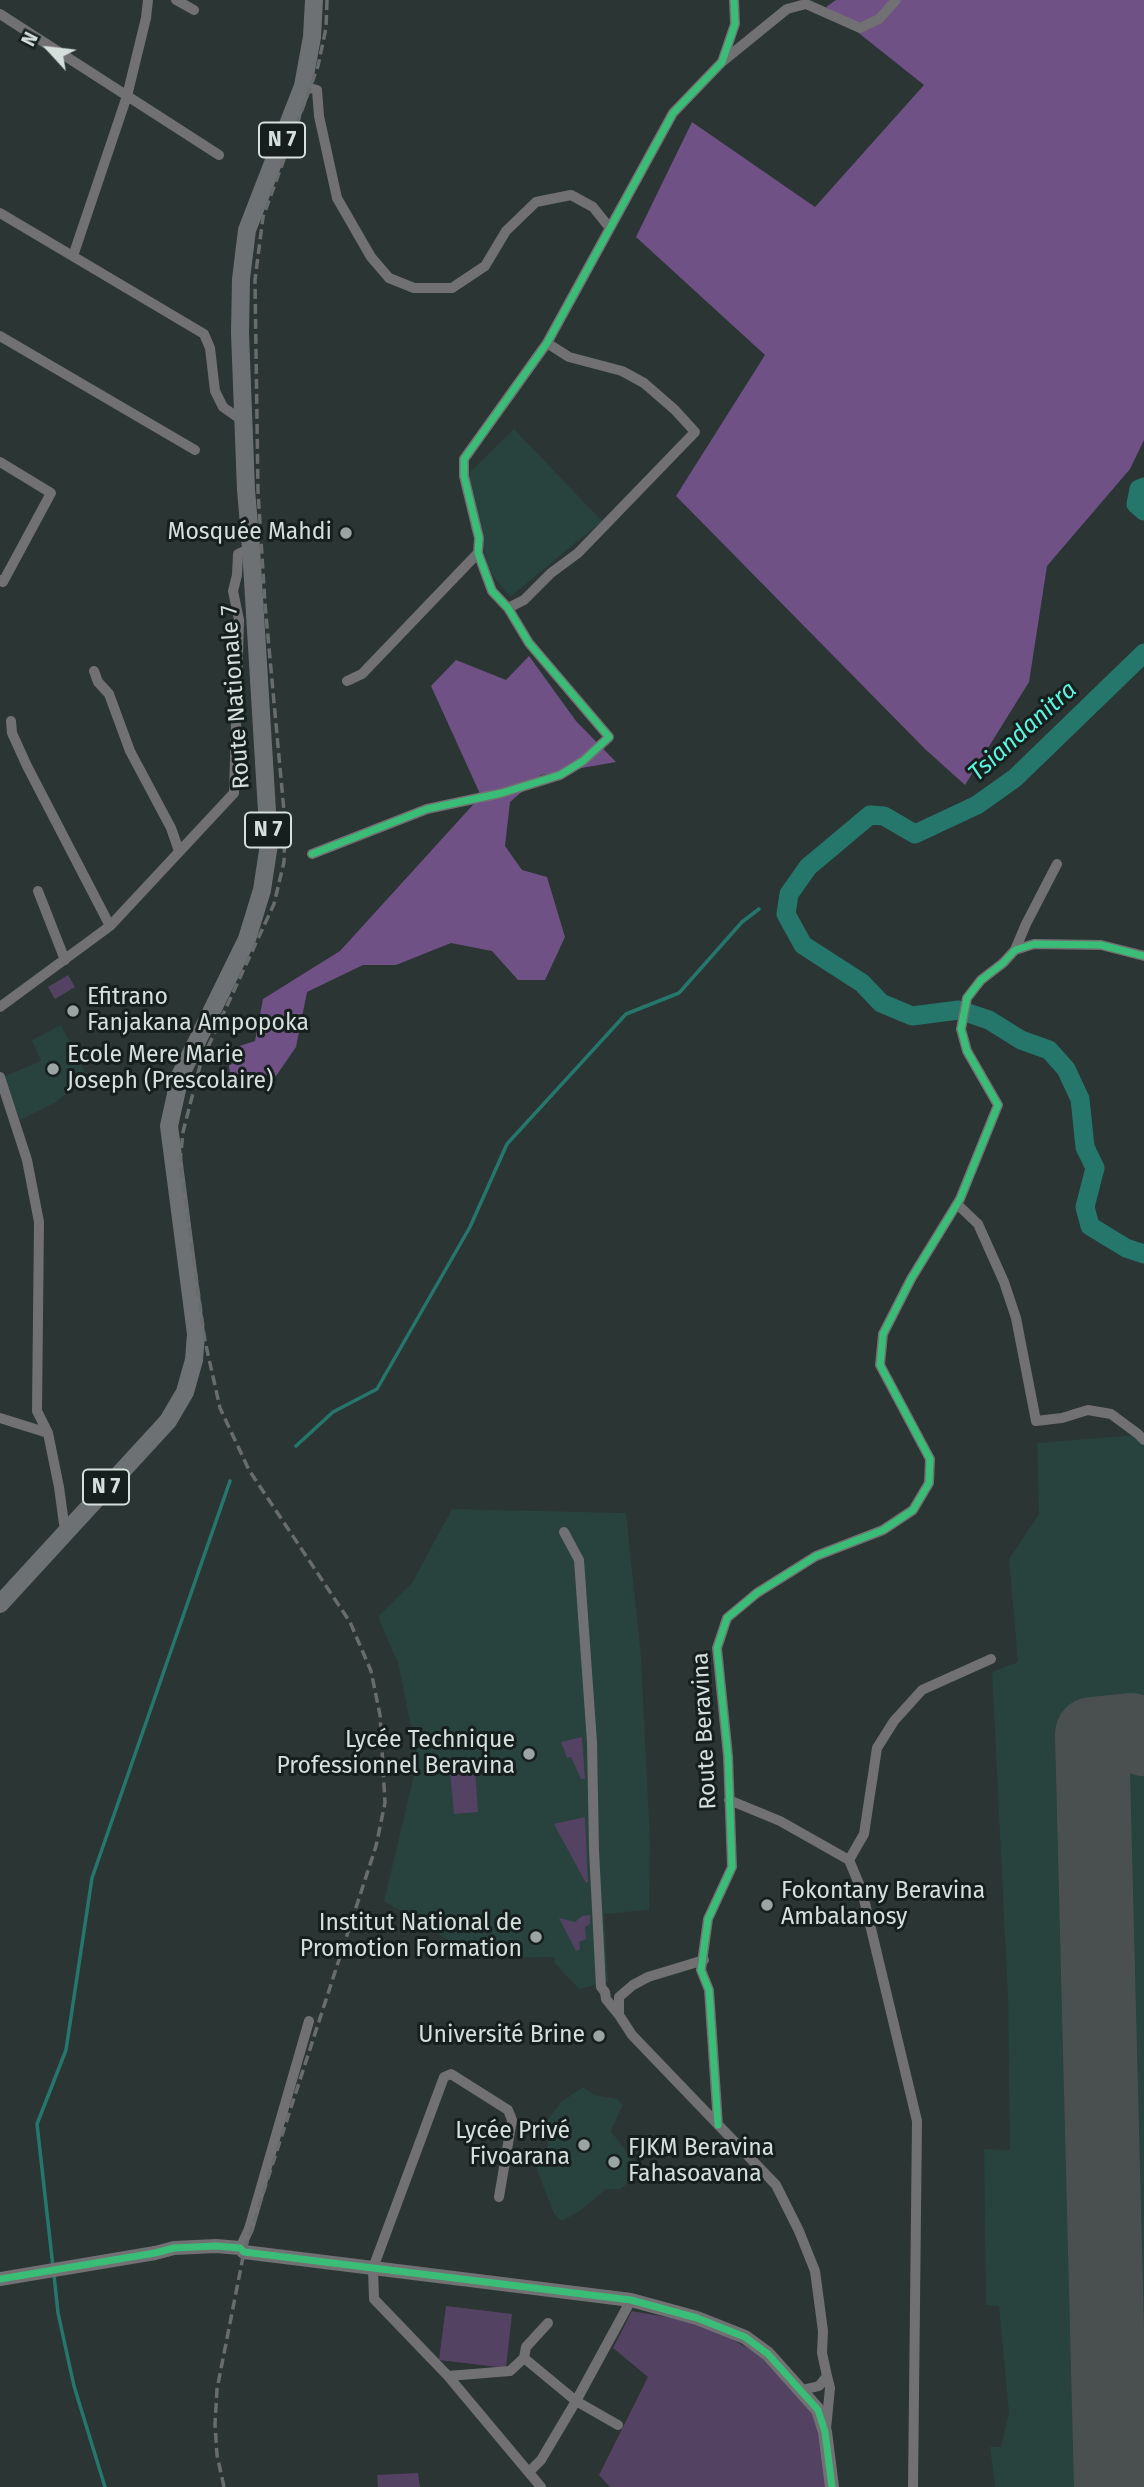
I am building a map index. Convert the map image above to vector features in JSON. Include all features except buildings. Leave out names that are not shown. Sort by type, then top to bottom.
[{"type":"main road","name":"Route Nationale 7","points":[[0,1604],[168,1421],[185,1392],[194,1360],[196,1334],[169,1126],[180,1076],[247,939],[262,890],[269,844],[246,489],[241,279],[247,230],[303,86],[312,37],[314,0]]},
{"type":"street","points":[[73,256],[127,96],[148,0]]},
{"type":"street","points":[[176,0],[194,10]]},
{"type":"street","points":[[722,62],[735,24],[734,0]]},
{"type":"street","points":[[312,854],[427,809],[502,793],[561,775],[583,761],[608,737],[529,643],[508,608],[492,592],[478,554],[479,538],[464,476],[464,459],[547,343],[673,113],[722,62],[787,9],[806,4],[860,28],[879,19],[896,0]]},
{"type":"street","points":[[0,14],[219,155]]},
{"type":"street","points":[[303,86],[317,90],[319,116],[337,198],[371,257],[389,278],[414,288],[453,288],[485,267],[506,232],[536,202],[571,195],[593,208],[609,228]]},
{"type":"street","points":[[0,213],[204,334],[210,348],[215,391],[223,407],[243,421]]},
{"type":"street","points":[[0,336],[195,450]]},
{"type":"street","points":[[508,608],[524,600],[551,573],[578,553],[695,432],[644,383],[622,371],[569,357],[547,343]]},
{"type":"street","points":[[0,462],[51,493],[3,582],[0,580]]},
{"type":"street","points":[[0,1007],[110,926],[234,793],[239,620],[233,591],[237,575],[237,554],[251,548]]},
{"type":"street","points":[[347,681],[362,674],[478,554]]},
{"type":"street","points":[[94,671],[98,682],[109,694],[130,751],[171,828],[179,851]]},
{"type":"street","points":[[11,721],[12,733],[27,766],[110,926]]},
{"type":"street","points":[[1015,950],[1057,864]]},
{"type":"street","points":[[38,891],[65,960]]},
{"type":"street","points":[[1015,950],[1034,944],[1101,945],[1144,956]]},
{"type":"street","name":"Route Beravina","points":[[718,2125],[709,1990],[701,1970],[708,1919],[732,1867],[728,1756],[717,1648],[727,1618],[757,1593],[816,1556],[883,1530],[902,1518],[913,1510],[929,1483],[930,1459],[880,1365],[883,1334],[911,1279],[957,1204],[998,1105],[967,1051],[961,1029],[967,998],[981,980],[1015,950]]},
{"type":"street","points":[[0,1077],[27,1160],[39,1222],[37,1411],[48,1433],[65,1531]]},
{"type":"street","points":[[957,1204],[978,1224],[1004,1282],[1016,1318],[1036,1421],[1062,1418],[1088,1409],[1111,1414],[1144,1440]]},
{"type":"street","points":[[0,1418],[48,1433]]},
{"type":"street","points":[[564,1532],[579,1560],[592,1742],[601,1987],[606,1999],[632,2035],[776,2185],[815,2271],[823,2331],[822,2353],[830,2388],[825,2432]]},
{"type":"street","points":[[849,1860],[864,1834],[877,1748],[894,1721],[922,1690],[991,1659]]},
{"type":"street","points":[[729,1800],[780,1821],[849,1860],[862,1891],[917,2121],[914,2487]]},
{"type":"street","points":[[619,2015],[619,1997],[633,1986],[648,1977],[704,1960]]},
{"type":"street","points":[[240,2248],[249,2229],[309,2021]]},
{"type":"street","points":[[499,2197],[512,2120],[508,2110],[451,2074],[444,2077],[373,2268],[374,2299],[448,2376],[541,2487]]},
{"type":"street","points":[[0,2278],[174,2248],[216,2246],[240,2248],[244,2252],[631,2300],[697,2318],[745,2337],[768,2354],[818,2410],[825,2432],[832,2487]]},
{"type":"street","points":[[529,2472],[541,2460],[576,2401],[631,2300]]},
{"type":"street","points":[[448,2376],[510,2371],[524,2358],[526,2347],[548,2323]]},
{"type":"street","points":[[524,2358],[576,2401],[618,2425]]},
{"type":"street","points":[[802,2390],[819,2386],[827,2376]]},
{"type":"shaded area","points":[[836,0],[1144,0],[1144,440],[1130,469],[1047,566],[1029,682],[965,785],[925,749],[676,496],[765,355],[636,237],[692,122],[815,207],[924,85],[826,7]]},
{"type":"shaded area","points":[[514,429],[602,521],[510,597],[489,571],[467,475]]},
{"type":"shaded area","points":[[529,656],[576,721],[616,762],[541,775],[510,802],[505,846],[522,870],[547,877],[565,937],[545,980],[518,980],[492,951],[451,943],[396,965],[363,965],[307,992],[296,1047],[276,1076],[230,1074],[227,1050],[255,1041],[263,999],[340,951],[481,796],[431,686],[456,660],[506,680]]},
{"type":"shaded area","points":[[68,975],[75,987],[55,999],[48,987]]},
{"type":"shaded area","name":"Ecole Mere Marie Joseph (Prescolaire)","points":[[61,1025],[87,1076],[56,1102],[20,1120],[3,1077],[41,1061],[32,1040]]},
{"type":"shaded area","points":[[1136,1435],[1144,1446],[1144,2487],[995,2487],[990,2447],[1001,2447],[1009,2413],[999,2306],[986,2305],[984,2149],[1010,2150],[1008,1997],[992,1672],[1018,1662],[1009,1559],[1039,1514],[1037,1443]]},
{"type":"shaded area","name":"Lycée Technique Professionnel Beravina","points":[[452,1509],[626,1513],[641,1656],[650,1841],[649,1910],[604,1914],[608,1982],[579,1989],[555,1963],[554,1957],[479,1958],[384,1901],[414,1775],[412,1731],[398,1663],[378,1617],[412,1583]]},
{"type":"shaded area","points":[[582,1737],[585,1779],[581,1779],[571,1757],[567,1758],[561,1742]]},
{"type":"shaded area","points":[[475,1769],[478,1812],[454,1814],[450,1771]]},
{"type":"shaded area","points":[[585,1817],[588,1882],[586,1883],[554,1824]]},
{"type":"shaded area","points":[[590,1915],[590,1924],[585,1927],[586,1939],[579,1942],[580,1949],[576,1951],[559,1918],[575,1922],[582,1916]]},
{"type":"shaded area","name":"Lycée Privé Fivoarana","points":[[583,2087],[594,2095],[617,2099],[623,2105],[611,2131],[642,2173],[620,2189],[606,2189],[580,2211],[562,2221],[554,2214],[534,2162],[546,2155],[549,2130],[546,2122],[561,2102]]},
{"type":"shaded area","points":[[446,2306],[512,2314],[506,2368],[439,2360]]},
{"type":"shaded area","points":[[632,2311],[716,2330],[756,2353],[790,2380],[813,2414],[825,2444],[828,2487],[610,2487],[599,2475],[648,2377],[613,2348]]},
{"type":"shaded area","points":[[418,2473],[420,2487],[378,2487],[377,2475]]},
{"type":"waterway","name":"Tsiandanitra","points":[[1144,487],[1139,489],[1136,504],[1144,511]]},
{"type":"waterway","name":"Tsiandanitra","points":[[1144,653],[1015,778],[977,805],[915,834],[884,816],[870,815],[808,867],[789,894],[786,914],[803,945],[862,983],[881,1003],[912,1016],[959,1010],[989,1020],[1021,1040],[1049,1050],[1066,1069],[1080,1099],[1085,1147],[1095,1168],[1085,1207],[1090,1226],[1126,1248],[1144,1254]]},
{"type":"waterway","points":[[296,1446],[333,1412],[377,1389],[470,1227],[507,1144],[626,1014],[679,993],[742,922],[759,909]]},
{"type":"waterway","points":[[53,2267],[37,2124],[66,2050],[92,1878],[230,1481]]},
{"type":"waterway","points":[[54,2275],[58,2313],[74,2386],[105,2487]]},
{"type":"runway","points":[[1111,2487],[1092,1734],[1131,1730],[1144,1739]]},
{"type":"railway","points":[[224,2487],[217,2455],[217,2389],[244,2252],[376,1846],[385,1803],[380,1715],[371,1671],[350,1622],[249,1470],[220,1408],[205,1341],[180,1162],[183,1132],[201,1062],[274,904],[284,862],[285,822],[265,604],[258,491],[255,280],[263,217],[318,66],[326,28],[327,0]]},
{"type":"cycle path","points":[[312,854],[427,809],[502,793],[560,775],[583,761],[609,737],[529,643],[508,608],[492,591],[478,553],[479,538],[464,476],[464,459],[547,343],[673,113],[722,62],[735,24],[734,0]]},
{"type":"cycle path","points":[[718,2125],[709,1990],[701,1970],[708,1919],[732,1867],[728,1756],[717,1648],[727,1618],[757,1593],[816,1556],[883,1530],[913,1510],[929,1483],[930,1459],[880,1365],[883,1334],[911,1279],[960,1199],[998,1105],[967,1051],[961,1029],[967,998],[981,980],[1015,950],[1034,944],[1101,945],[1144,956]]},
{"type":"cycle path","points":[[0,2279],[174,2248],[216,2246],[240,2248],[244,2252],[631,2300],[697,2318],[745,2337],[768,2354],[818,2410],[825,2432],[832,2487]]},
{"type":"place","name":"Mosquée Mahdi","points":[[346,533]]},
{"type":"place","name":"Efitrano Fanjakana Ampopoka","points":[[73,1011]]},
{"type":"place","name":"Ecole Mere Marie Joseph (Prescolaire)","points":[[53,1069]]},
{"type":"place","name":"Lycée Technique Professionnel Beravina","points":[[529,1754]]},
{"type":"place","name":"Fokontany Beravina Ambalanosy","points":[[767,1905]]},
{"type":"place","name":"Institut National de Promotion Formation","points":[[536,1937]]},
{"type":"place","name":"Université Brine","points":[[599,2036]]},
{"type":"place","name":"Lycée Privé Fivoarana","points":[[584,2145]]},
{"type":"place","name":"FJKM Beravina Fahasoavana","points":[[614,2162]]}]
